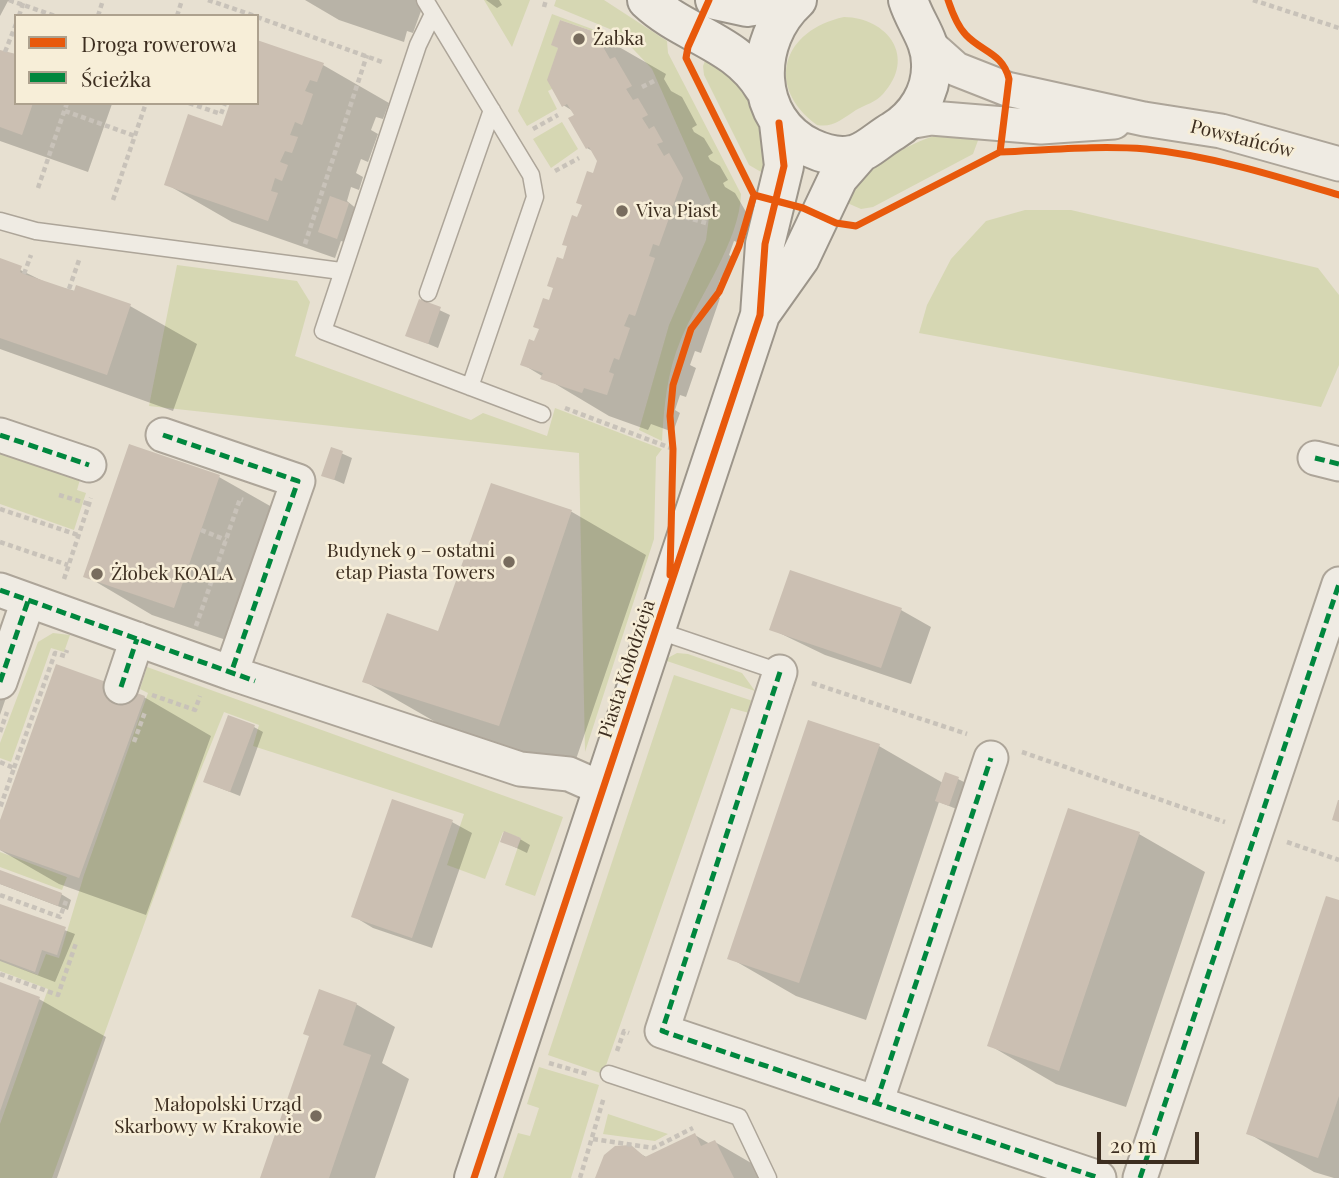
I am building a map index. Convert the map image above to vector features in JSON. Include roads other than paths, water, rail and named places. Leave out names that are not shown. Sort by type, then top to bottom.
[{"type":"street","points":[[647,0],[732,52],[748,65],[765,89],[779,123],[804,145],[840,157],[859,153]]},
{"type":"street","points":[[715,0],[747,7],[790,0]]},
{"type":"street","points":[[765,89],[764,64],[770,42],[782,19],[797,0]]},
{"type":"street","name":"Powstańców","points":[[910,15],[947,63],[983,82],[1144,119],[1222,131],[1339,164]]},
{"type":"street","name":"Piasta Kołodzieja","points":[[760,315],[800,258],[838,178],[859,153],[903,123],[917,109],[927,90],[931,65],[910,15]]},
{"type":"street","name":"Powstańców","points":[[903,123],[931,118],[1041,127],[1144,119]]},
{"type":"street","name":"Piasta Kołodzieja","points":[[474,1178],[760,315],[765,244],[783,166],[779,123]]},
{"type":"street","points":[[0,435],[89,465]]},
{"type":"street","points":[[163,435],[298,481],[231,673]]},
{"type":"street","points":[[1140,1178],[1339,584]]},
{"type":"street","points":[[0,682],[14,596],[231,673],[520,769],[569,774],[603,789]]},
{"type":"street","points":[[121,687],[136,639]]},
{"type":"street","points":[[779,672],[662,1031],[1099,1178]]},
{"type":"street","points":[[876,1103],[991,758]]},
{"type":"lane","points":[[429,7],[531,175],[535,197],[470,387]]},
{"type":"lane","points":[[429,7],[323,331],[542,414]]},
{"type":"lane","points":[[428,293],[492,110]]},
{"type":"lane","points":[[0,221],[36,231],[341,271]]},
{"type":"lane","points":[[656,630],[779,672]]},
{"type":"lane","points":[[603,1076],[739,1117],[768,1178]]},
{"type":"place","name":"Żabka","points":[[579,39]]},
{"type":"place","name":"Viva Piast","points":[[622,211]]},
{"type":"place","name":"Budynek 9 – ostatni etap Piasta Towers","points":[[509,562]]},
{"type":"place","name":"Żłobek KOALA","points":[[97,574]]},
{"type":"place","name":"Małopolski Urząd Skarbowy w Krakowie","points":[[316,1116]]}]
